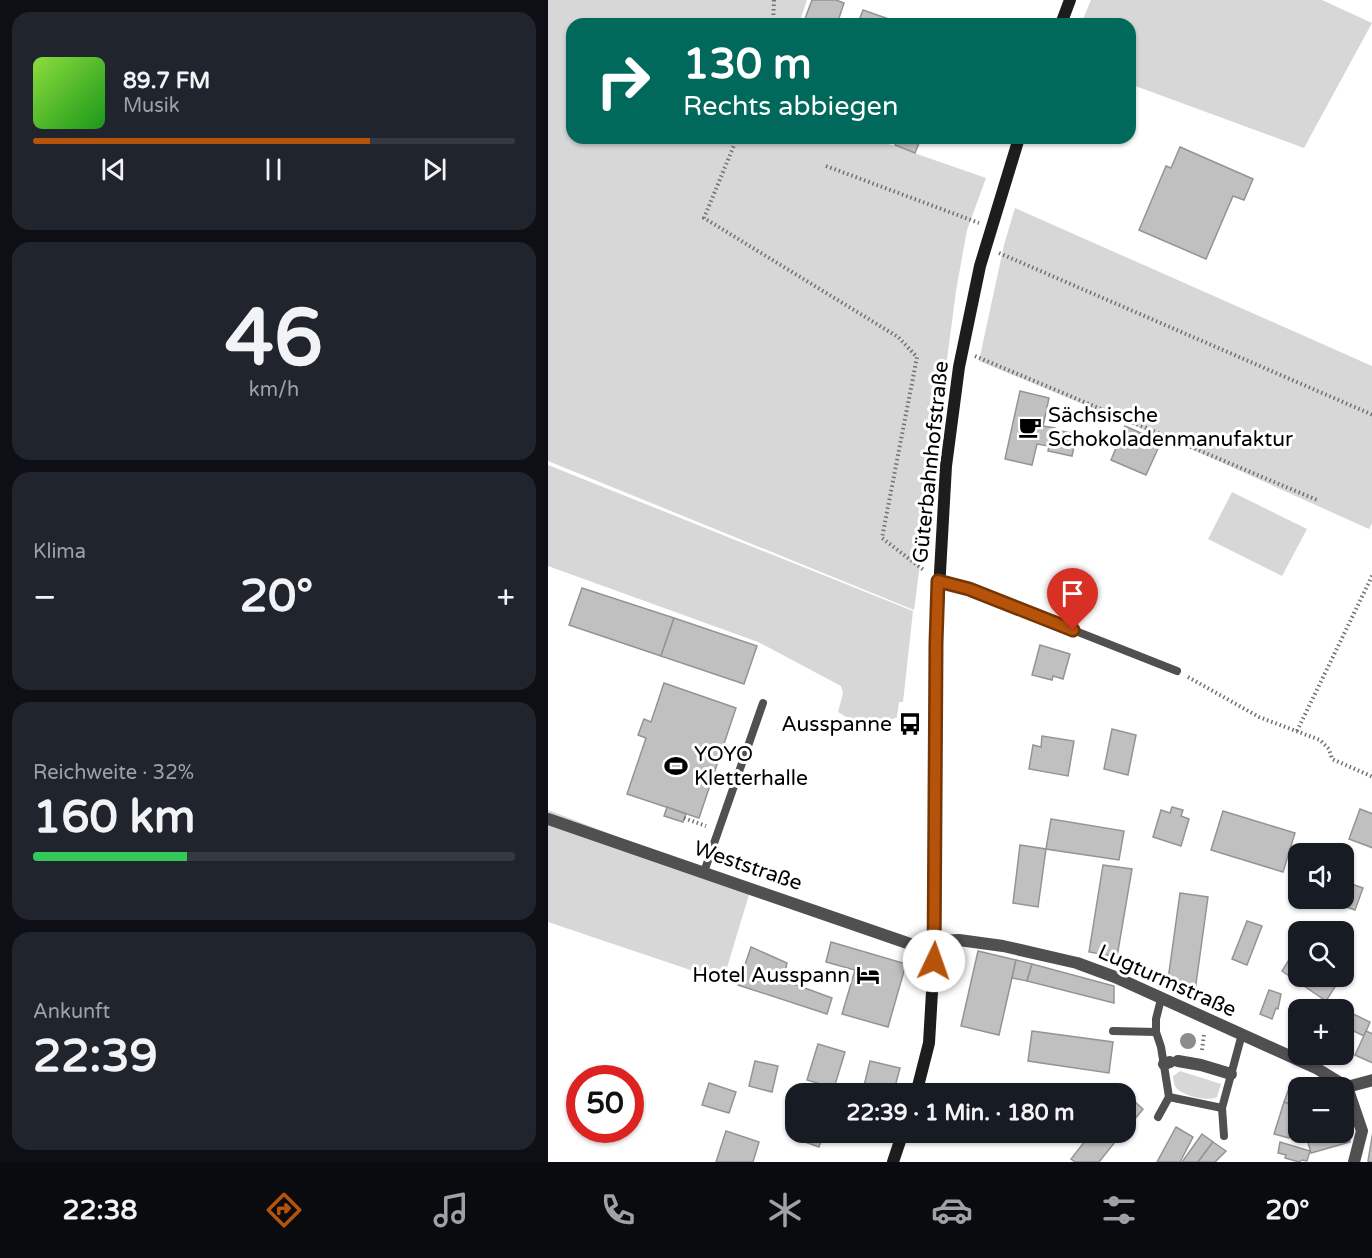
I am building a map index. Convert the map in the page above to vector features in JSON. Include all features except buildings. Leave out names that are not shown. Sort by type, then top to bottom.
[{"type":"main road","points":[[1063,18],[1070,0]]},
{"type":"main road","name":"Güterbahnhofstraße","points":[[919,1083],[929,1043],[935,941],[936,643],[946,465],[963,351],[986,247],[1017,144]]},
{"type":"main road","points":[[893,1162],[900,1143]]},
{"type":"street","name":"Weststraße","points":[[548,819],[916,946],[935,941]]},
{"type":"street","name":"Lugturmstraße","points":[[935,941],[959,940],[1003,946],[1077,963],[1115,977],[1242,1034],[1331,1077]]},
{"type":"street","points":[[1201,1065],[1202,1051]]},
{"type":"street","points":[[1170,1062],[1201,1065],[1231,1074]]},
{"type":"street","points":[[1354,1085],[1373,1080]]},
{"type":"street","points":[[1354,1108],[1362,1131],[1354,1162]]},
{"type":"lane","points":[[938,581],[969,589],[1177,671]]},
{"type":"lane","points":[[704,872],[763,702]]},
{"type":"lane","points":[[1158,1117],[1169,1097],[1170,1062],[1156,1032],[1156,1019],[1162,999]]},
{"type":"lane","points":[[1113,1031],[1156,1032]]},
{"type":"lane","points":[[1224,1136],[1222,1108],[1242,1034]]},
{"type":"lane","points":[[1169,1097],[1222,1108]]},
{"type":"path","points":[[773,18],[774,0]]},
{"type":"path","points":[[735,144],[704,218],[898,338],[917,357],[882,538],[938,581]]},
{"type":"path","points":[[826,166],[991,227]]},
{"type":"path","points":[[986,247],[1373,415]]},
{"type":"path","points":[[963,351],[1317,501]]},
{"type":"path","points":[[1297,731],[1373,574]]},
{"type":"path","points":[[1177,671],[1259,717],[1320,740],[1329,749],[1332,759],[1373,777]]},
{"type":"path","points":[[684,818],[718,830]]},
{"type":"shaded area","points":[[548,0],[807,0],[801,18],[566,18],[566,144],[888,144],[986,178],[967,230],[956,291],[914,610],[548,461]]},
{"type":"shaded area","points":[[1091,0],[1322,0],[1372,23],[1304,148],[1136,86],[1136,18],[1084,18]]},
{"type":"shaded area","points":[[1015,208],[1372,366],[1373,521],[1369,529],[1198,452],[979,361],[1004,245]]},
{"type":"shaded area","points":[[548,465],[913,611],[903,702],[899,702],[897,717],[873,726],[860,724],[838,712],[843,693],[841,686],[758,642],[548,566]]},
{"type":"shaded area","points":[[1232,492],[1307,529],[1282,576],[1208,539]]},
{"type":"shaded area","points":[[548,810],[751,888],[723,981],[548,922]]},
{"type":"shaded area","points":[[1180,1071],[1221,1084],[1217,1097],[1208,1099],[1195,1097],[1178,1090],[1173,1076]]},
{"type":"place","name":"Sächsische Schokoladenmanufaktur","points":[[1030,427]]},
{"type":"place","name":"Ausspanne","points":[[910,724]]},
{"type":"place","name":"YOYO Kletterhalle","points":[[676,766]]},
{"type":"place","name":"Hotel Ausspann","points":[[868,975]]},
{"type":"route","points":[[934,961],[938,581],[969,589],[1073,630]]}]
